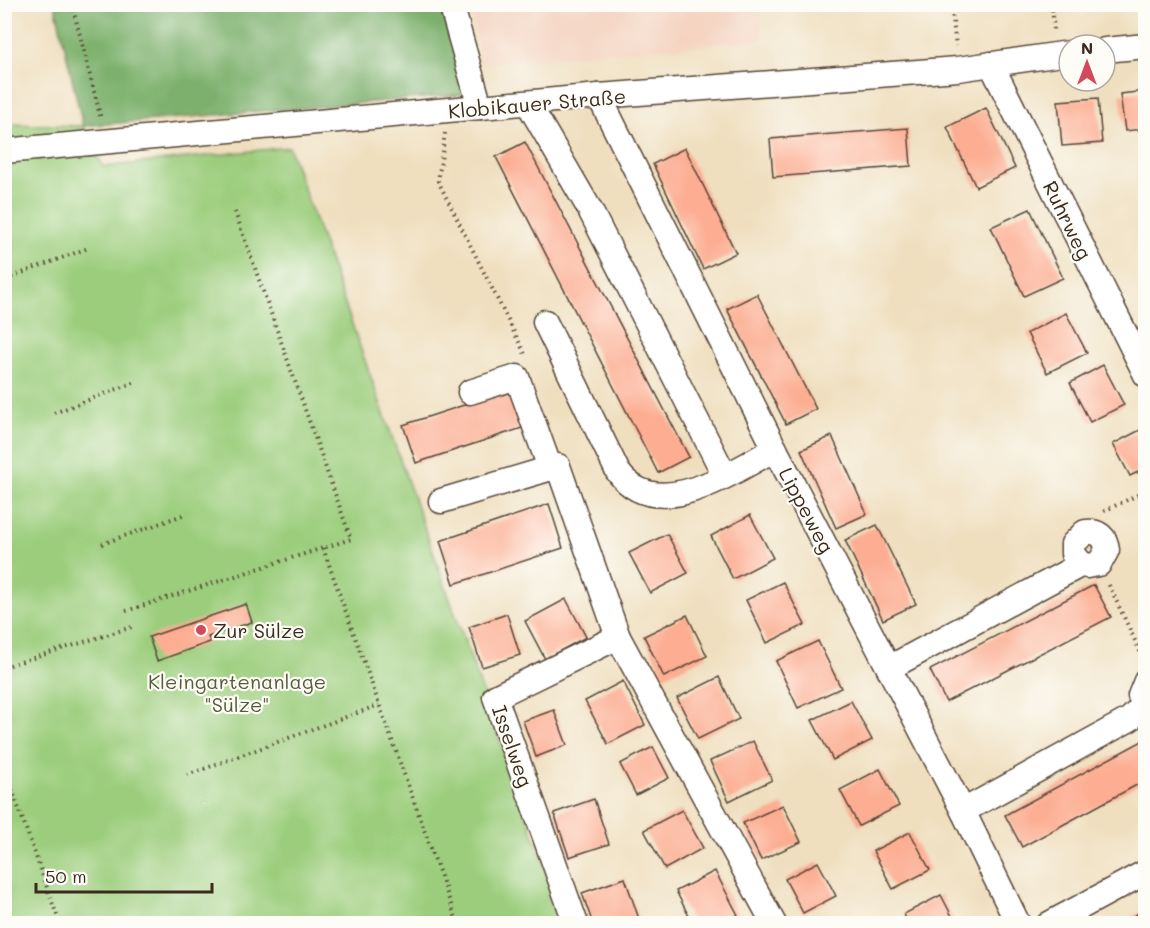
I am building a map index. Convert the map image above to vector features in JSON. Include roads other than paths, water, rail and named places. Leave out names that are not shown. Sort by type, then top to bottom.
[{"type":"street","points":[[452,4],[480,107]]},
{"type":"street","points":[[1117,49],[1146,46]]},
{"type":"street","name":"Klobikauer Straße","points":[[4,151],[599,96],[958,69],[1057,55]]},
{"type":"street","name":"Ruhrweg","points":[[991,64],[1146,375]]},
{"type":"street","name":"Lippeweg","points":[[599,96],[775,449],[963,811],[1018,924]]},
{"type":"street","points":[[528,103],[589,208],[724,476]]},
{"type":"street","points":[[545,322],[618,472],[628,485],[658,496],[685,492],[724,476],[775,449]]},
{"type":"street","points":[[470,392],[517,377],[550,468]]},
{"type":"street","points":[[441,501],[558,465],[618,637],[774,924]]},
{"type":"street","points":[[889,668],[1090,564],[1073,554],[1073,544],[1079,535],[1091,531]]},
{"type":"street","name":"Isselweg","points":[[576,924],[495,697],[618,637]]},
{"type":"street","points":[[963,811],[1130,719],[1145,698]]},
{"type":"street","points":[[1048,924],[1146,872]]},
{"type":"place","name":"Zur Sülze","points":[[201,630]]},
{"type":"park label","name":"Kleingartenanlage \"Sülze\"","points":[[237,692]]}]
